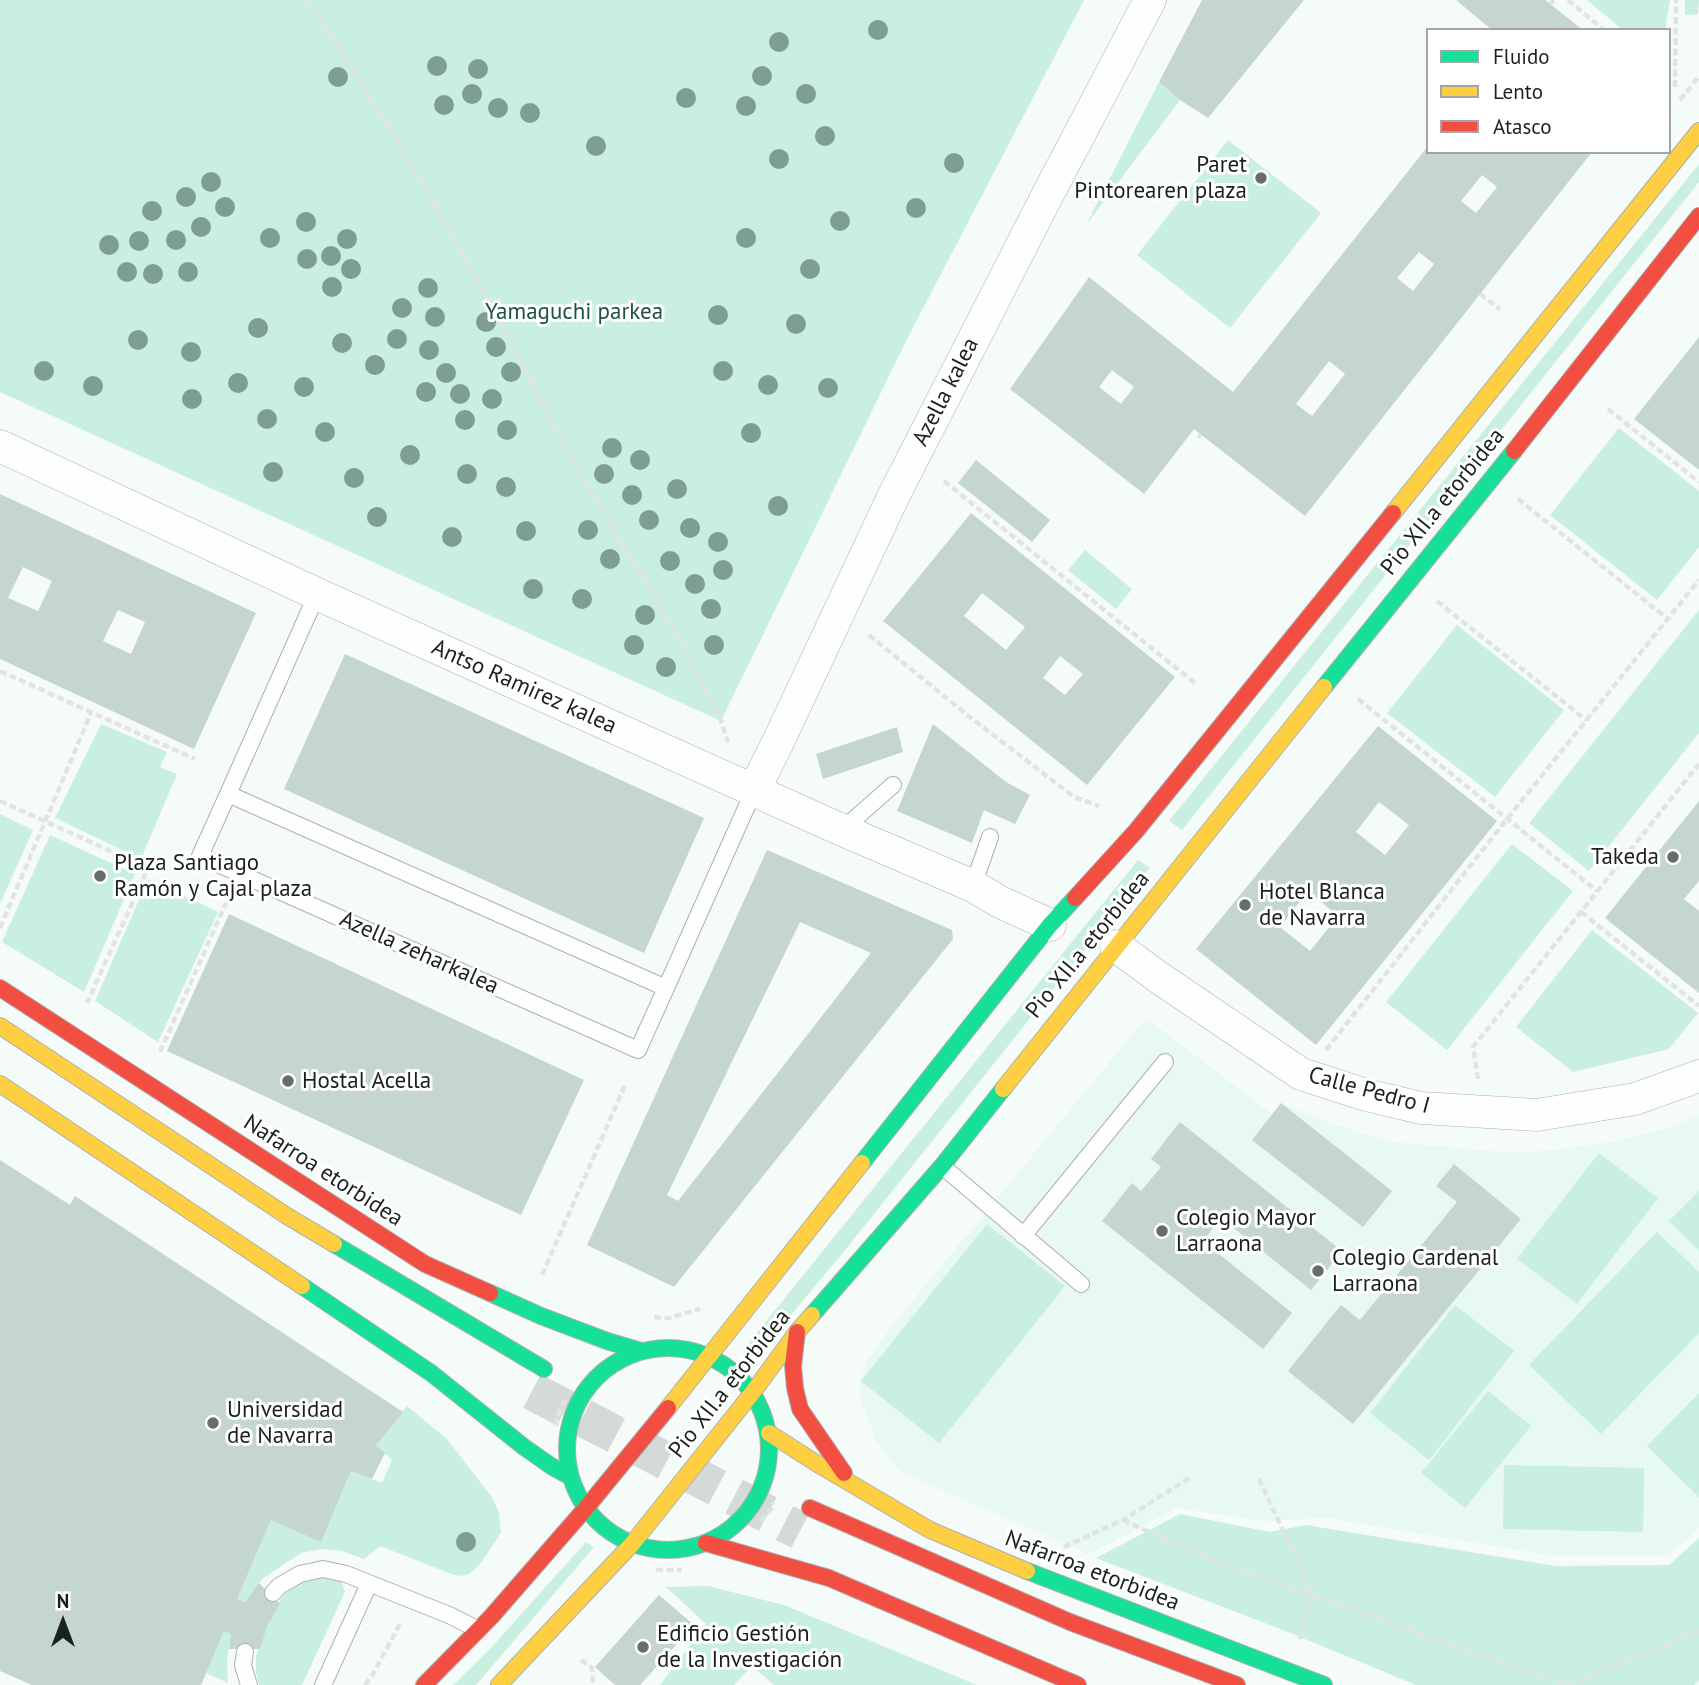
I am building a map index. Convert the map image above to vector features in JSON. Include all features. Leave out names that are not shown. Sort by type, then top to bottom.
[{"type":"main road","name":"Pio XII.a etorbidea","points":[[424,1685],[479,1630],[586,1508],[710,1356],[1050,925],[1144,820],[1699,131]]},
{"type":"main road","name":"Pio XII.a etorbidea","points":[[499,1685],[632,1544],[753,1392],[797,1332],[942,1166],[1698,218]]},
{"type":"main road","name":"Nafarroa etorbidea","points":[[0,988],[425,1264],[541,1316],[641,1351]]},
{"type":"main road","points":[[0,1026],[287,1216],[544,1369]]},
{"type":"main road","points":[[0,1084],[431,1373],[524,1447],[570,1477]]},
{"type":"main road","name":"Nafarroa etorbidea","points":[[797,1332],[793,1366],[800,1409],[852,1485]]},
{"type":"main road","points":[[660,1348],[678,1348],[710,1356],[734,1371],[753,1392],[763,1412],[769,1433],[770,1453],[768,1472],[760,1493],[748,1512],[730,1530],[706,1543],[674,1550],[632,1544],[606,1529],[586,1508],[570,1477],[568,1431],[573,1414],[593,1381],[624,1358],[641,1351],[660,1348]]},
{"type":"main road","name":"Nafarroa etorbidea","points":[[769,1433],[930,1530],[1035,1575],[1324,1685]]},
{"type":"main road","points":[[810,1508],[1070,1622],[1237,1685]]},
{"type":"main road","points":[[706,1543],[829,1578],[1078,1685]]},
{"type":"street","name":"Azella kalea","points":[[754,790],[894,495],[1150,0]]},
{"type":"street","name":"Antso Ramirez kalea","points":[[0,446],[317,594],[972,886],[1050,925]]},
{"type":"street","name":"Calle Pedro I","points":[[1116,946],[1301,1074],[1366,1095],[1421,1108],[1538,1115],[1635,1099],[1699,1076]]},
{"type":"lane","name":"Azella zeharkalea","points":[[317,594],[200,856],[638,1050],[754,790]]},
{"type":"lane","points":[[842,830],[893,785]]},
{"type":"lane","points":[[228,794],[666,988]]},
{"type":"lane","points":[[972,886],[990,837]]},
{"type":"lane","points":[[1024,1236],[1165,1062]]},
{"type":"lane","points":[[942,1166],[1080,1284]]},
{"type":"lane","points":[[273,1593],[279,1586],[300,1574],[323,1569],[346,1574],[449,1615],[479,1630]]},
{"type":"lane","points":[[323,1685],[369,1584]]},
{"type":"lane","points":[[245,1652],[243,1665],[249,1685]]},
{"type":"path","points":[[304,0],[318,14],[405,153],[482,289],[566,451],[685,648],[721,721],[730,748]]},
{"type":"path","points":[[1567,0],[1602,28]]},
{"type":"path","points":[[1671,84],[1675,87],[1676,0]]},
{"type":"path","points":[[1677,104],[1699,76]]},
{"type":"path","points":[[1480,294],[1500,309]]},
{"type":"path","points":[[1608,409],[1699,482]]},
{"type":"path","points":[[944,481],[1195,683]]},
{"type":"path","points":[[1515,496],[1668,619]]},
{"type":"path","points":[[1324,1054],[1507,819],[1699,580]]},
{"type":"path","points":[[1434,598],[1586,720]]},
{"type":"path","points":[[869,635],[1074,797],[1099,806]]},
{"type":"path","points":[[0,671],[195,759]]},
{"type":"path","points":[[1354,697],[1597,891]]},
{"type":"path","points":[[0,928],[91,713]]},
{"type":"path","points":[[1478,1083],[1473,1047],[1699,764]]},
{"type":"path","points":[[0,801],[148,868],[85,1007]]},
{"type":"path","points":[[159,1056],[226,904]]},
{"type":"path","points":[[1581,912],[1699,1006]]},
{"type":"path","points":[[542,1275],[626,1083]]},
{"type":"path","points":[[1057,1550],[1123,1520],[1191,1477]]},
{"type":"path","points":[[1259,1479],[1314,1597],[1296,1648]]},
{"type":"path","points":[[1123,1520],[1207,1558],[1566,1685],[1699,1631]]},
{"type":"path","points":[[365,1685],[402,1620]]},
{"type":"path","points":[[581,1660],[592,1668],[593,1685]]},
{"type":"shaded area","name":"Colegio Cardenal Larraona","points":[[1146,1018],[1272,1114],[1281,1103],[1339,1126],[1391,1142],[1502,1152],[1544,1151],[1605,1143],[1662,1130],[1699,1115],[1699,1528],[1668,1556],[1553,1556],[1328,1518],[1264,1521],[1177,1508],[1089,1554],[900,1472],[876,1440],[861,1401],[860,1380],[867,1362],[891,1327]]},
{"type":"green space","name":"Yamaguchi parkea","points":[[0,0],[1084,0],[906,341],[721,721],[0,392]]},
{"type":"green space","points":[[1587,0],[1670,0],[1665,28],[1621,28]]},
{"type":"green space","points":[[1685,0],[1699,0],[1698,14],[1685,15]]},
{"type":"green space","points":[[1159,82],[1180,100],[1086,225]]},
{"type":"green space","points":[[1228,140],[1321,213],[1230,328],[1137,255]]},
{"type":"green space","points":[[1699,164],[1699,182],[1182,830],[1169,821]]},
{"type":"green space","points":[[1619,428],[1699,491],[1699,547],[1657,600],[1550,515]]},
{"type":"green space","points":[[1085,550],[1132,589],[1116,609],[1068,570]]},
{"type":"green space","points":[[1699,610],[1699,733],[1589,871],[1529,823]]},
{"type":"green space","points":[[1457,625],[1564,710],[1495,797],[1387,713]]},
{"type":"green space","points":[[101,724],[167,752],[160,767],[177,774],[141,859],[55,818]]},
{"type":"green space","points":[[0,814],[33,830],[0,904]]},
{"type":"green space","points":[[50,835],[135,874],[84,992],[2,942]]},
{"type":"green space","points":[[1512,844],[1573,891],[1447,1050],[1386,1002]]},
{"type":"green space","points":[[1138,860],[1150,868],[846,1249],[754,1359],[748,1359],[744,1353],[747,1345]]},
{"type":"green space","points":[[148,879],[218,912],[158,1042],[95,1001]]},
{"type":"green space","points":[[1592,930],[1698,1013],[1669,1049],[1573,1072],[1516,1027]]},
{"type":"green space","points":[[1599,1153],[1658,1198],[1577,1304],[1517,1259]]},
{"type":"green space","points":[[1699,1191],[1699,1251],[1669,1221]]},
{"type":"green space","points":[[987,1224],[1065,1286],[939,1443],[861,1381]]},
{"type":"green space","points":[[1657,1232],[1699,1272],[1699,1333],[1601,1434],[1529,1365]]},
{"type":"green space","points":[[1455,1305],[1514,1351],[1429,1460],[1370,1413]]},
{"type":"green space","points":[[1488,1391],[1531,1426],[1465,1508],[1421,1473]]},
{"type":"green space","points":[[1699,1393],[1699,1497],[1647,1446]]},
{"type":"green space","points":[[407,1406],[447,1439],[491,1496],[499,1512],[501,1533],[480,1564],[469,1574],[461,1576],[385,1548],[379,1547],[364,1559],[342,1551],[323,1549],[301,1553],[262,1579],[245,1602],[237,1599],[271,1520],[321,1541],[351,1471],[382,1483],[392,1460],[376,1446]]},
{"type":"green space","points":[[1504,1465],[1644,1468],[1643,1532],[1503,1529]]},
{"type":"green space","points":[[1180,1514],[1270,1532],[1306,1525],[1555,1566],[1669,1565],[1699,1538],[1699,1680],[1694,1685],[1416,1685],[1096,1558]]},
{"type":"green space","points":[[586,1542],[594,1547],[476,1685],[453,1685],[489,1650]]},
{"type":"green space","points":[[334,1578],[342,1583],[345,1592],[302,1685],[259,1685],[256,1656],[270,1616],[290,1589],[304,1581]]},
{"type":"green space","points":[[708,1586],[784,1605],[977,1685],[774,1685],[752,1666],[734,1685],[660,1685],[706,1624],[666,1587]]},
{"type":"green space","points":[[224,1631],[231,1634],[227,1659],[228,1683],[206,1673]]},
{"type":"building","points":[[1202,0],[1304,0],[1208,118],[1159,82]]},
{"type":"building","points":[[1456,0],[1545,0],[1580,28],[1490,28]]},
{"type":"building","points":[[1426,149],[1426,154],[1590,154],[1305,516],[1194,429],[1144,494],[1010,389],[1089,277],[1233,392]],"holes":[[[1482,175],[1497,187],[1476,213],[1461,201]],[[1419,252],[1434,264],[1413,291],[1397,278]],[[1329,361],[1345,374],[1312,416],[1296,404]],[[1112,370],[1134,387],[1121,404],[1099,387]]]},
{"type":"building","points":[[1699,337],[1699,470],[1634,419]]},
{"type":"building","points":[[976,460],[1050,520],[1032,542],[958,483]]},
{"type":"building","points":[[0,494],[256,613],[194,749],[0,659]],"holes":[[[23,567],[52,581],[38,611],[8,598]],[[118,610],[145,622],[131,654],[103,641]]]},
{"type":"building","points":[[971,513],[1175,677],[1087,785],[883,621]],"holes":[[[982,593],[1025,627],[1006,650],[964,616]],[[1060,656],[1083,674],[1065,695],[1043,678]]]},
{"type":"building","points":[[345,654],[704,818],[644,953],[284,789]]},
{"type":"building","points":[[933,724],[1006,782],[1030,795],[1015,824],[984,810],[972,843],[897,811]]},
{"type":"building","points":[[1378,726],[1497,821],[1316,1045],[1196,949]],"holes":[[[1379,802],[1409,825],[1385,855],[1356,832]],[[1308,891],[1338,916],[1310,951],[1280,927]]]},
{"type":"building","points":[[897,727],[903,752],[823,779],[816,754]]},
{"type":"building","points":[[1699,801],[1699,881],[1684,899],[1699,911],[1699,993],[1605,918]]},
{"type":"building","points":[[767,850],[952,930],[953,939],[674,1287],[587,1245]],"holes":[[[800,922],[871,953],[678,1201],[667,1195]]]},
{"type":"building","points":[[229,914],[584,1080],[521,1215],[167,1051]]},
{"type":"building","points":[[1281,1103],[1392,1191],[1363,1227],[1252,1140]]},
{"type":"building","name":"Colegio Mayor Larraona","points":[[1180,1122],[1342,1251],[1311,1290],[1221,1218],[1203,1241],[1292,1313],[1263,1349],[1102,1221],[1132,1183],[1141,1191],[1161,1167],[1151,1159]]},
{"type":"building","points":[[0,1160],[70,1205],[75,1196],[403,1412],[376,1446],[385,1453],[372,1479],[351,1471],[321,1542],[271,1520],[237,1599],[245,1602],[259,1583],[280,1604],[267,1626],[260,1649],[229,1649],[231,1634],[224,1631],[201,1685],[32,1685],[0,1671]]},
{"type":"building","points":[[1454,1164],[1521,1219],[1353,1424],[1288,1371],[1341,1305],[1360,1320],[1457,1202],[1436,1186]]},
{"type":"building","name":"Edificio Gestión de la Investigación","points":[[659,1595],[694,1625],[640,1685],[615,1685],[595,1667]]},
{"type":"tunnel","points":[[532,1391],[800,1531]]},
{"type":"traffic: fast","points":[[1324,687],[1514,451]]},
{"type":"traffic: fast","points":[[862,1163],[1050,925],[1075,898]]},
{"type":"traffic: fast","points":[[812,1315],[942,1166],[1003,1089]]},
{"type":"traffic: fast","points":[[334,1244],[544,1369]]},
{"type":"traffic: fast","points":[[302,1286],[431,1373],[524,1447],[571,1477]]},
{"type":"traffic: fast","points":[[490,1293],[541,1316],[641,1351]]},
{"type":"traffic: fast","points":[[668,1348],[707,1356],[724,1365],[739,1378],[752,1393],[761,1410],[769,1449],[761,1488],[752,1505],[739,1520],[724,1533],[707,1542],[668,1550],[629,1542],[612,1533],[597,1520],[584,1505],[575,1488],[567,1449],[575,1410],[584,1393],[597,1378],[612,1365],[629,1356],[668,1348]]},
{"type":"traffic: fast","points":[[1027,1571],[1324,1685]]},
{"type":"traffic: slow","points":[[1393,513],[1699,131]]},
{"type":"traffic: slow","points":[[1003,1089],[1324,687]]},
{"type":"traffic: slow","points":[[0,1026],[287,1216],[334,1244]]},
{"type":"traffic: slow","points":[[0,1084],[302,1286]]},
{"type":"traffic: slow","points":[[668,1408],[862,1163]]},
{"type":"traffic: slow","points":[[499,1685],[632,1544],[812,1315]]},
{"type":"traffic: slow","points":[[769,1433],[930,1530],[1027,1571]]},
{"type":"traffic: jam","points":[[1514,451],[1699,216]]},
{"type":"traffic: jam","points":[[1075,898],[1136,831],[1393,513]]},
{"type":"traffic: jam","points":[[0,988],[425,1264],[490,1293]]},
{"type":"traffic: jam","points":[[797,1332],[793,1366],[800,1409],[844,1473]]},
{"type":"traffic: jam","points":[[424,1685],[491,1617],[668,1408]]},
{"type":"traffic: jam","points":[[810,1508],[1070,1622],[1237,1685]]},
{"type":"traffic: jam","points":[[706,1543],[829,1578],[1078,1685]]},
{"type":"place","name":"Paret Pintorearen plaza","points":[[1261,178]]},
{"type":"place","name":"Takeda","points":[[1673,857]]},
{"type":"place","name":"Plaza Santiago Ramón y Cajal plaza","points":[[100,876]]},
{"type":"place","name":"Hotel Blanca de Navarra","points":[[1245,905]]},
{"type":"place","name":"Hostal Acella","points":[[288,1081]]},
{"type":"place","name":"Colegio Mayor Larraona","points":[[1162,1231]]},
{"type":"place","name":"Colegio Cardenal Larraona","points":[[1318,1271]]},
{"type":"place","name":"Universidad de Navarra","points":[[213,1423]]},
{"type":"place","name":"Edificio Gestión de la Investigación","points":[[643,1647]]}]
